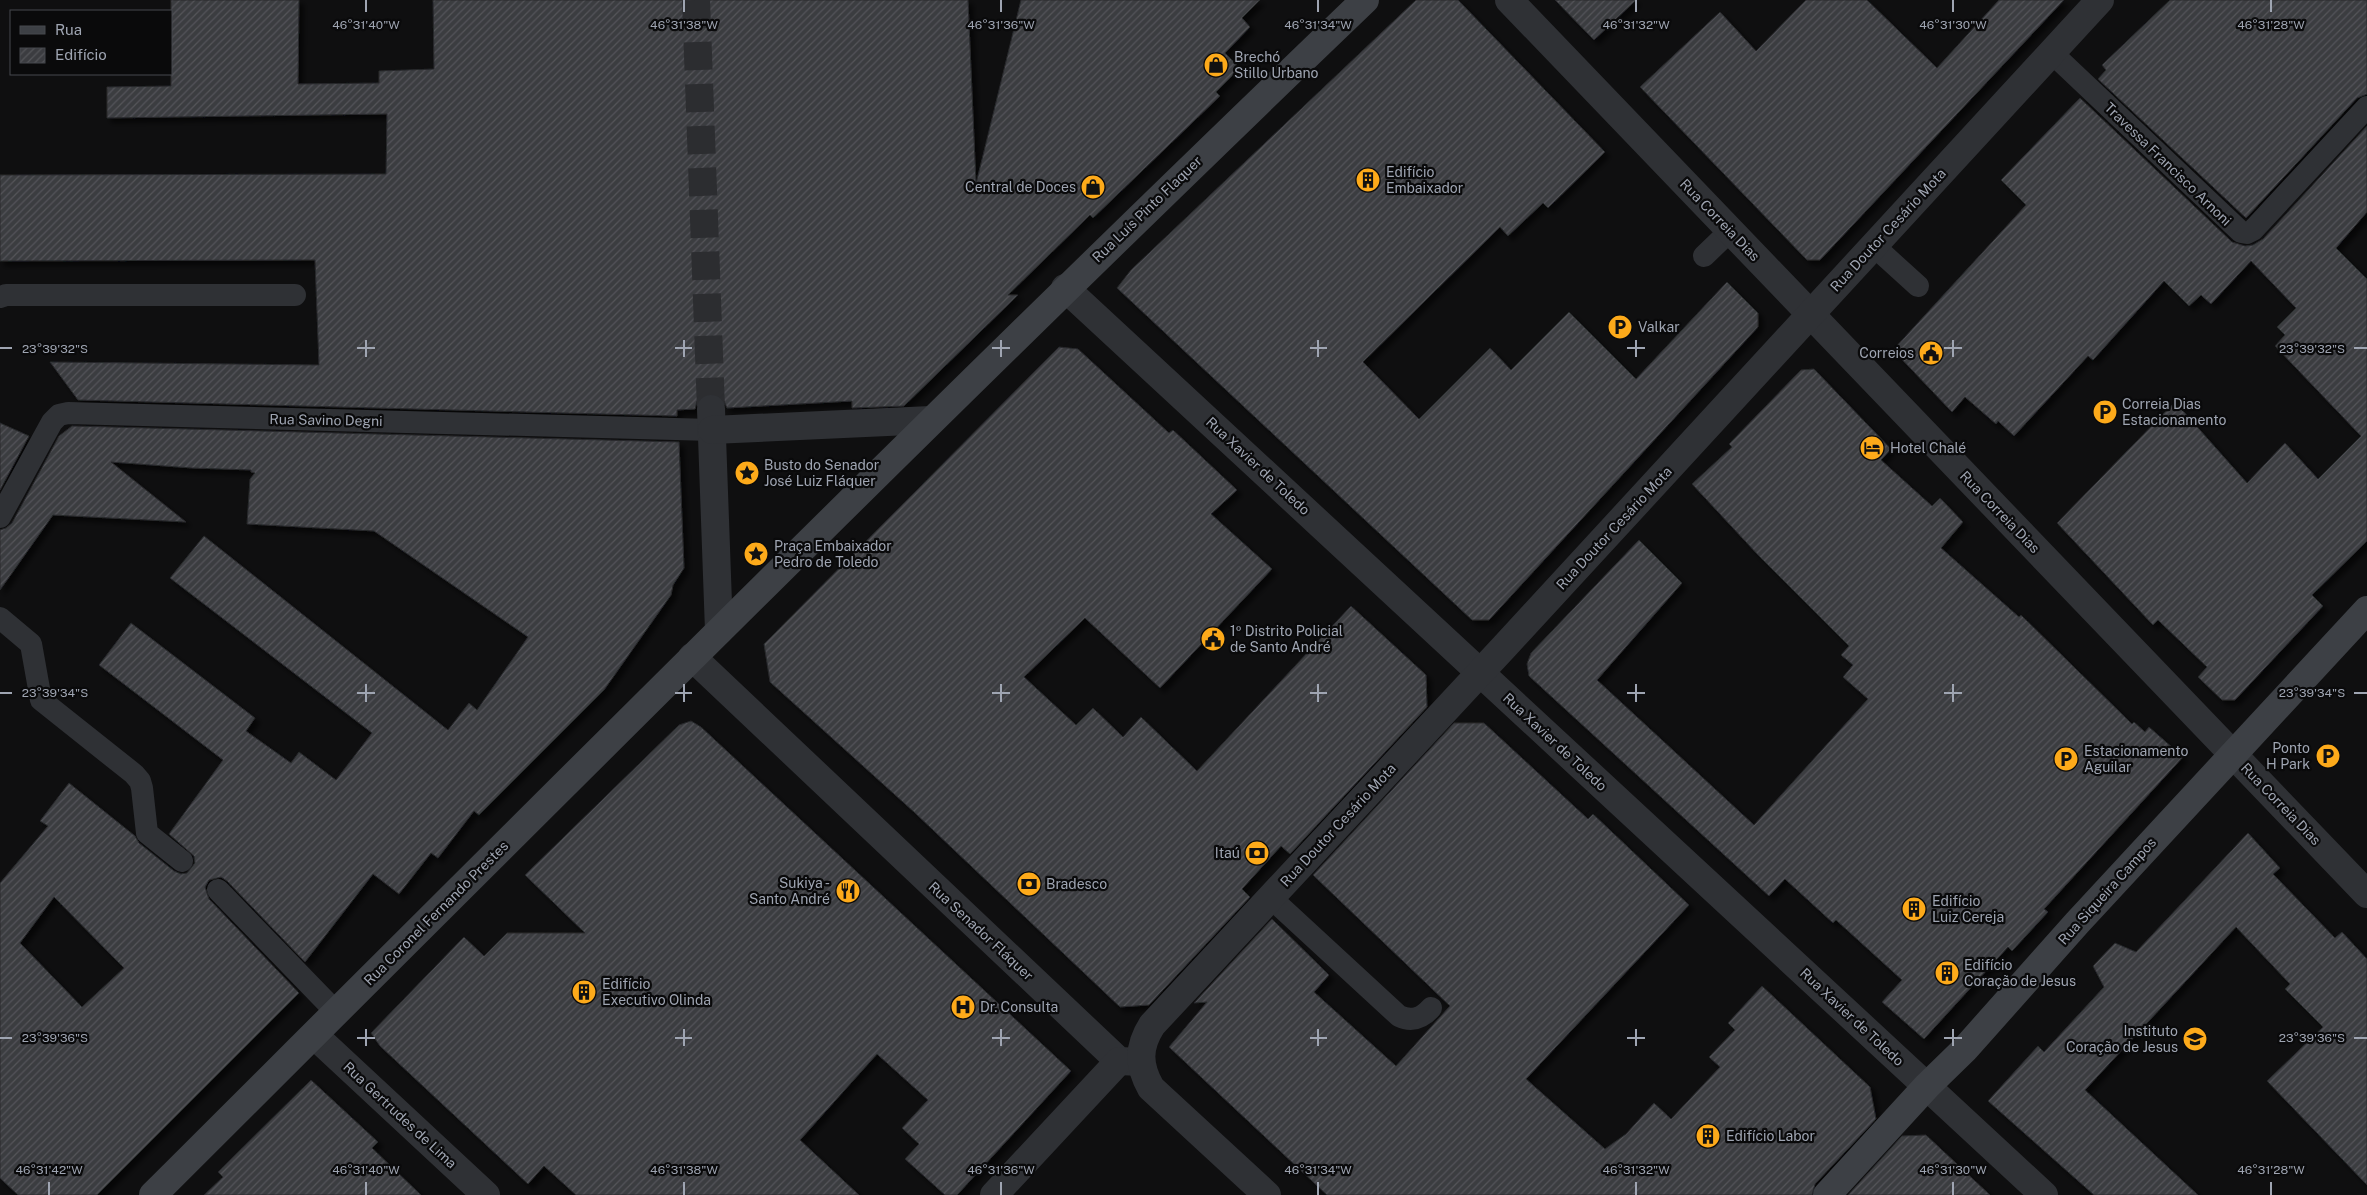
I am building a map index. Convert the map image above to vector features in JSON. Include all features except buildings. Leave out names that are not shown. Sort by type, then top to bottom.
[{"type":"main road","name":"Rua Luís Pinto Flaquer","points":[[931,420],[1065,288],[1365,0]]},
{"type":"main road","points":[[719,631],[931,420]]},
{"type":"main road","name":"Rua Siqueira Campos","points":[[1826,1195],[1927,1086],[1965,1049],[2233,754],[2367,610]]},
{"type":"main road","name":"Rua Coronel Fernando Prestes","points":[[153,1195],[719,631]]},
{"type":"street","name":"Rua Correia Dias","points":[[1509,0],[2367,894]]},
{"type":"street","name":"Rua Doutor Cesário Mota","points":[[1130,1061],[1140,1049],[1152,1025],[2100,0]]},
{"type":"street","name":"Rua Xavier de Toledo","points":[[1065,288],[2044,1195]]},
{"type":"street","points":[[719,631],[711,419],[931,420]]},
{"type":"street","name":"Rua Senador Fláquer","points":[[692,657],[1130,1061],[1143,1075],[1150,1088],[1267,1195]]},
{"type":"street","name":"Rua Gertrudes de Lima","points":[[314,1035],[486,1195]]},
{"type":"street","points":[[994,1195],[1130,1061]]},
{"type":"lane","name":"Travessa Francisco Arnoni","points":[[2052,53],[2241,232],[2253,230],[2367,107]]},
{"type":"lane","points":[[1704,256],[1730,231]]},
{"type":"lane","points":[[1874,246],[1918,286]]},
{"type":"lane","points":[[0,297],[6,294],[295,294]]},
{"type":"lane","name":"Rua Savino Degni","points":[[0,517],[52,422],[59,415],[68,413],[711,419]]},
{"type":"lane","points":[[0,618],[31,644],[41,700],[134,774],[140,781],[142,788],[147,833],[182,862]]},
{"type":"lane","points":[[218,890],[336,1012]]},
{"type":"lane","points":[[1270,897],[1399,1016],[1407,1019],[1416,1018],[1431,1008]]},
{"type":"tunnel","points":[[696,0],[711,409]]},
{"type":"place","name":"Brechó Stillo Urbano","points":[[1216,65]]},
{"type":"place","name":"Edifício Embaixador","points":[[1368,180]]},
{"type":"place","name":"Central de Doces","points":[[1093,187]]},
{"type":"place","name":"Valkar","points":[[1620,327]]},
{"type":"place","name":"Correios","points":[[1931,353]]},
{"type":"place","name":"Correia Dias Estacionamento","points":[[2105,412]]},
{"type":"place","name":"Hotel Chalé","points":[[1872,448]]},
{"type":"place","name":"Busto do Senador José Luiz Fláquer","points":[[747,473]]},
{"type":"place","name":"Praça Embaixador Pedro de Toledo","points":[[756,554]]},
{"type":"place","name":"1º Distrito Policial de Santo André","points":[[1213,639]]},
{"type":"place","name":"Ponto H Park","points":[[2328,756]]},
{"type":"place","name":"Estacionamento Aguilar","points":[[2066,759]]},
{"type":"place","name":"Itaú","points":[[1257,853]]},
{"type":"place","name":"Bradesco","points":[[1029,884]]},
{"type":"place","name":"Sukiya - Santo André","points":[[848,891]]},
{"type":"place","name":"Edifício Luiz Cereja","points":[[1914,909]]},
{"type":"place","name":"Edifício Coração de Jesus","points":[[1947,973]]},
{"type":"place","name":"Edifício Executivo Olinda","points":[[584,992]]},
{"type":"place","name":"Dr. Consulta","points":[[963,1007]]},
{"type":"place","name":"Instituto Coração de Jesus","points":[[2195,1039]]},
{"type":"place","name":"Edifício Labor","points":[[1708,1136]]}]
